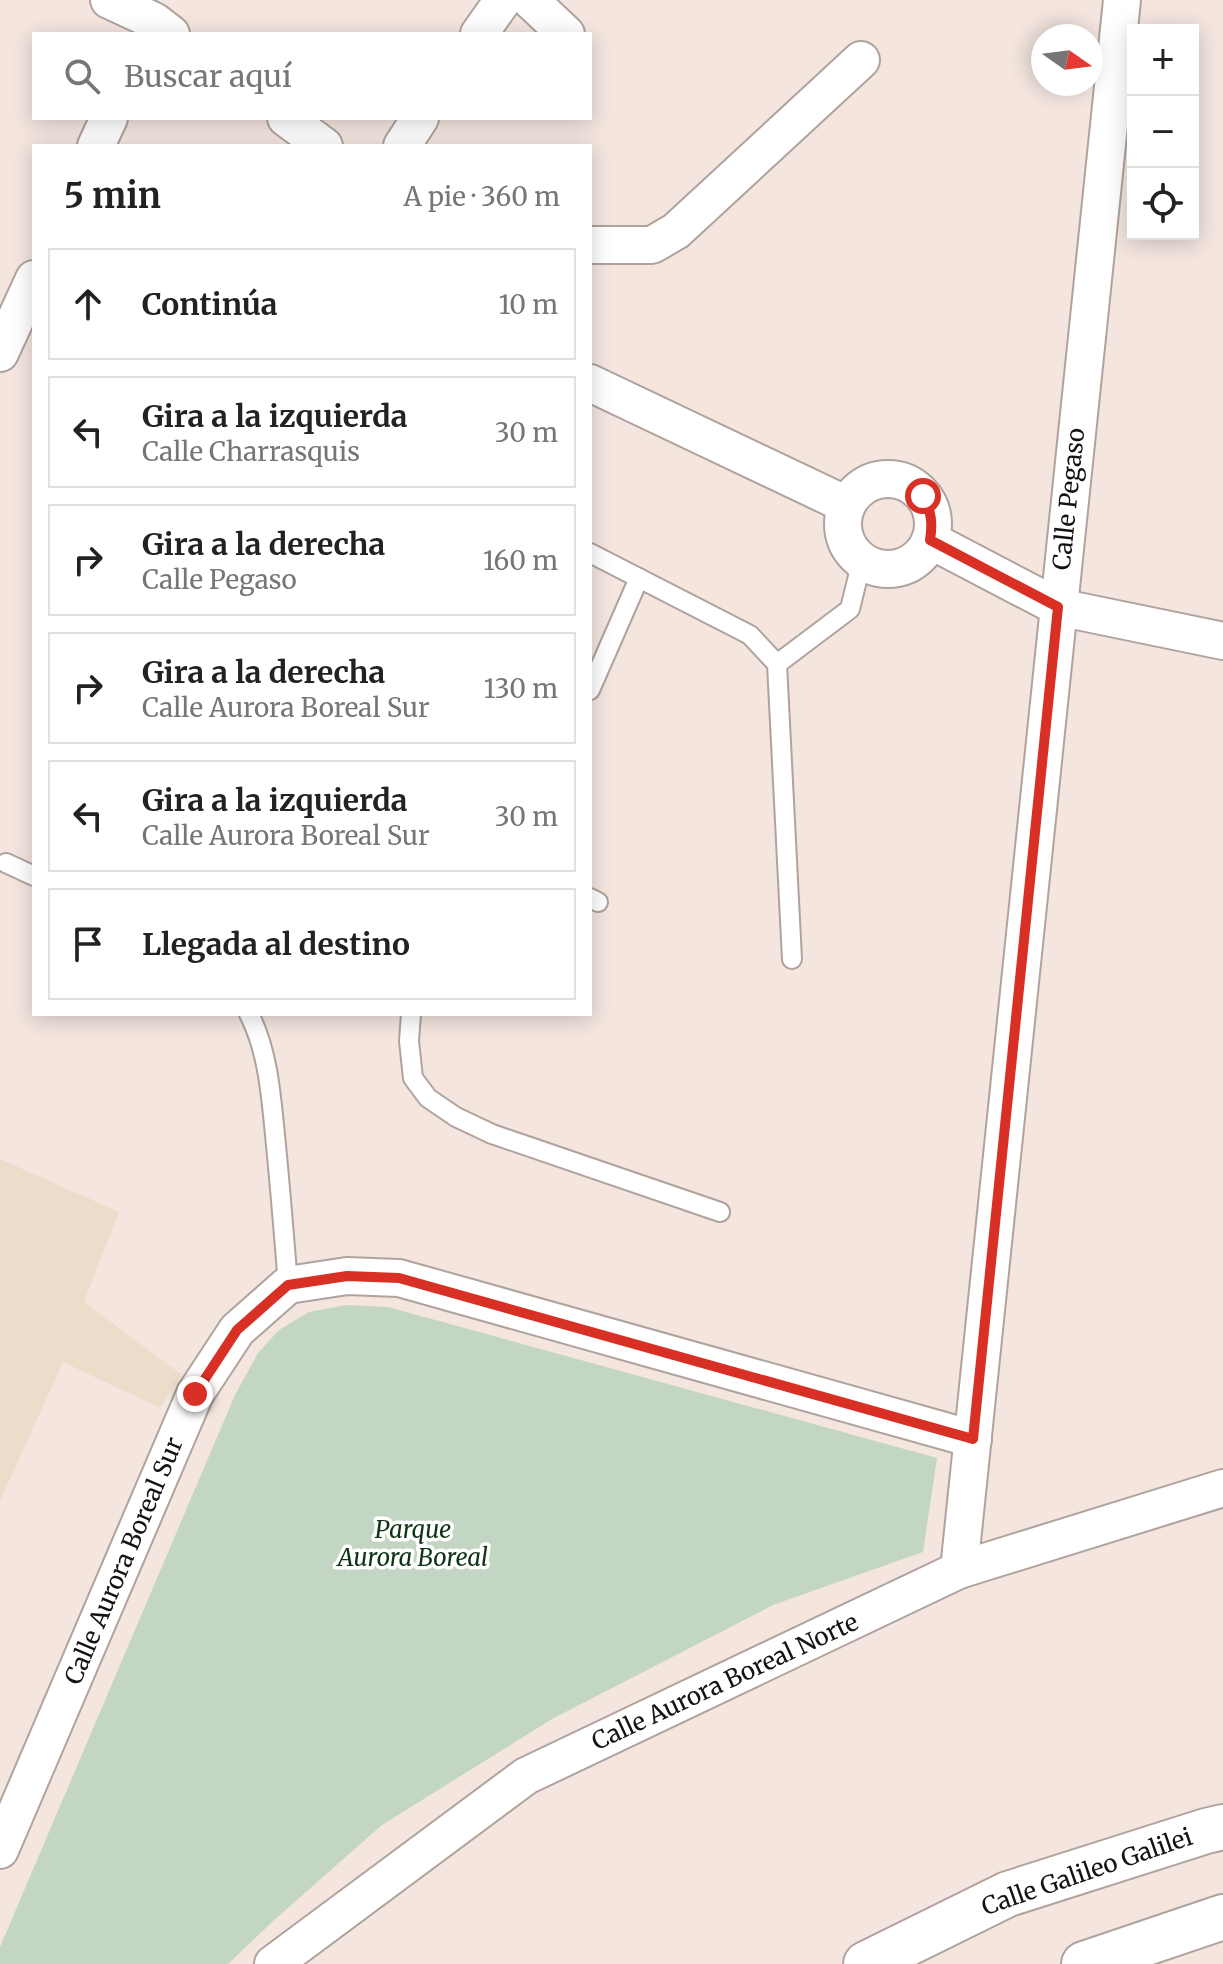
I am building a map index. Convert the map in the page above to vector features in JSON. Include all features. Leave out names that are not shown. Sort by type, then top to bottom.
[{"type":"street","points":[[109,0],[163,22]]},
{"type":"street","points":[[480,32],[503,0]]},
{"type":"street","points":[[530,0],[564,32]]},
{"type":"street","name":"Calle Pegaso","points":[[959,1570],[1122,0]]},
{"type":"street","points":[[592,245],[652,245],[676,231],[861,60]]},
{"type":"street","points":[[97,144],[108,120]]},
{"type":"street","points":[[289,120],[321,144]]},
{"type":"street","points":[[403,144],[419,120]]},
{"type":"street","points":[[0,353],[32,283]]},
{"type":"street","points":[[592,384],[847,505]]},
{"type":"street","points":[[898,479],[912,485],[930,509],[933,525],[930,540],[913,561],[901,567],[887,569],[874,566],[851,549],[843,520],[847,505],[856,492],[868,483],[898,479]]},
{"type":"street","points":[[930,540],[1058,607],[1223,641]]},
{"type":"street","points":[[288,1285],[347,1276],[399,1278],[973,1439]]},
{"type":"street","name":"Calle Aurora Boreal Sur","points":[[0,1850],[195,1394],[237,1330],[288,1285]]},
{"type":"street","name":"Calle Aurora Boreal Norte","points":[[273,1964],[526,1776],[959,1570],[1223,1488]]},
{"type":"street","name":"Calle Galileo Galilei","points":[[866,1964],[1008,1894],[1223,1827]]},
{"type":"street","points":[[1084,1964],[1223,1917]]},
{"type":"lane","points":[[592,554],[750,635],[777,664],[792,959]]},
{"type":"lane","points":[[777,664],[850,609],[862,560]]},
{"type":"lane","points":[[592,685],[639,578]]},
{"type":"lane","points":[[6,863],[32,875]]},
{"type":"lane","points":[[250,1016],[269,1077],[288,1285]]},
{"type":"lane","points":[[411,1016],[409,1041],[413,1078],[428,1098],[456,1117],[492,1134],[720,1212]]},
{"type":"shaded area","points":[[0,1159],[119,1212],[84,1302],[181,1374],[160,1408],[63,1362],[0,1501]]},
{"type":"green space","name":"Parque Aurora Boreal","points":[[347,1305],[388,1307],[937,1458],[923,1552],[773,1605],[552,1719],[382,1825],[228,1964],[0,1964],[0,1947],[235,1395],[258,1353],[279,1330],[309,1312]]},
{"type":"route","points":[[195,1394],[237,1330],[288,1285],[347,1276],[399,1278],[973,1439],[1058,607],[930,540],[933,525],[923,496]]}]
